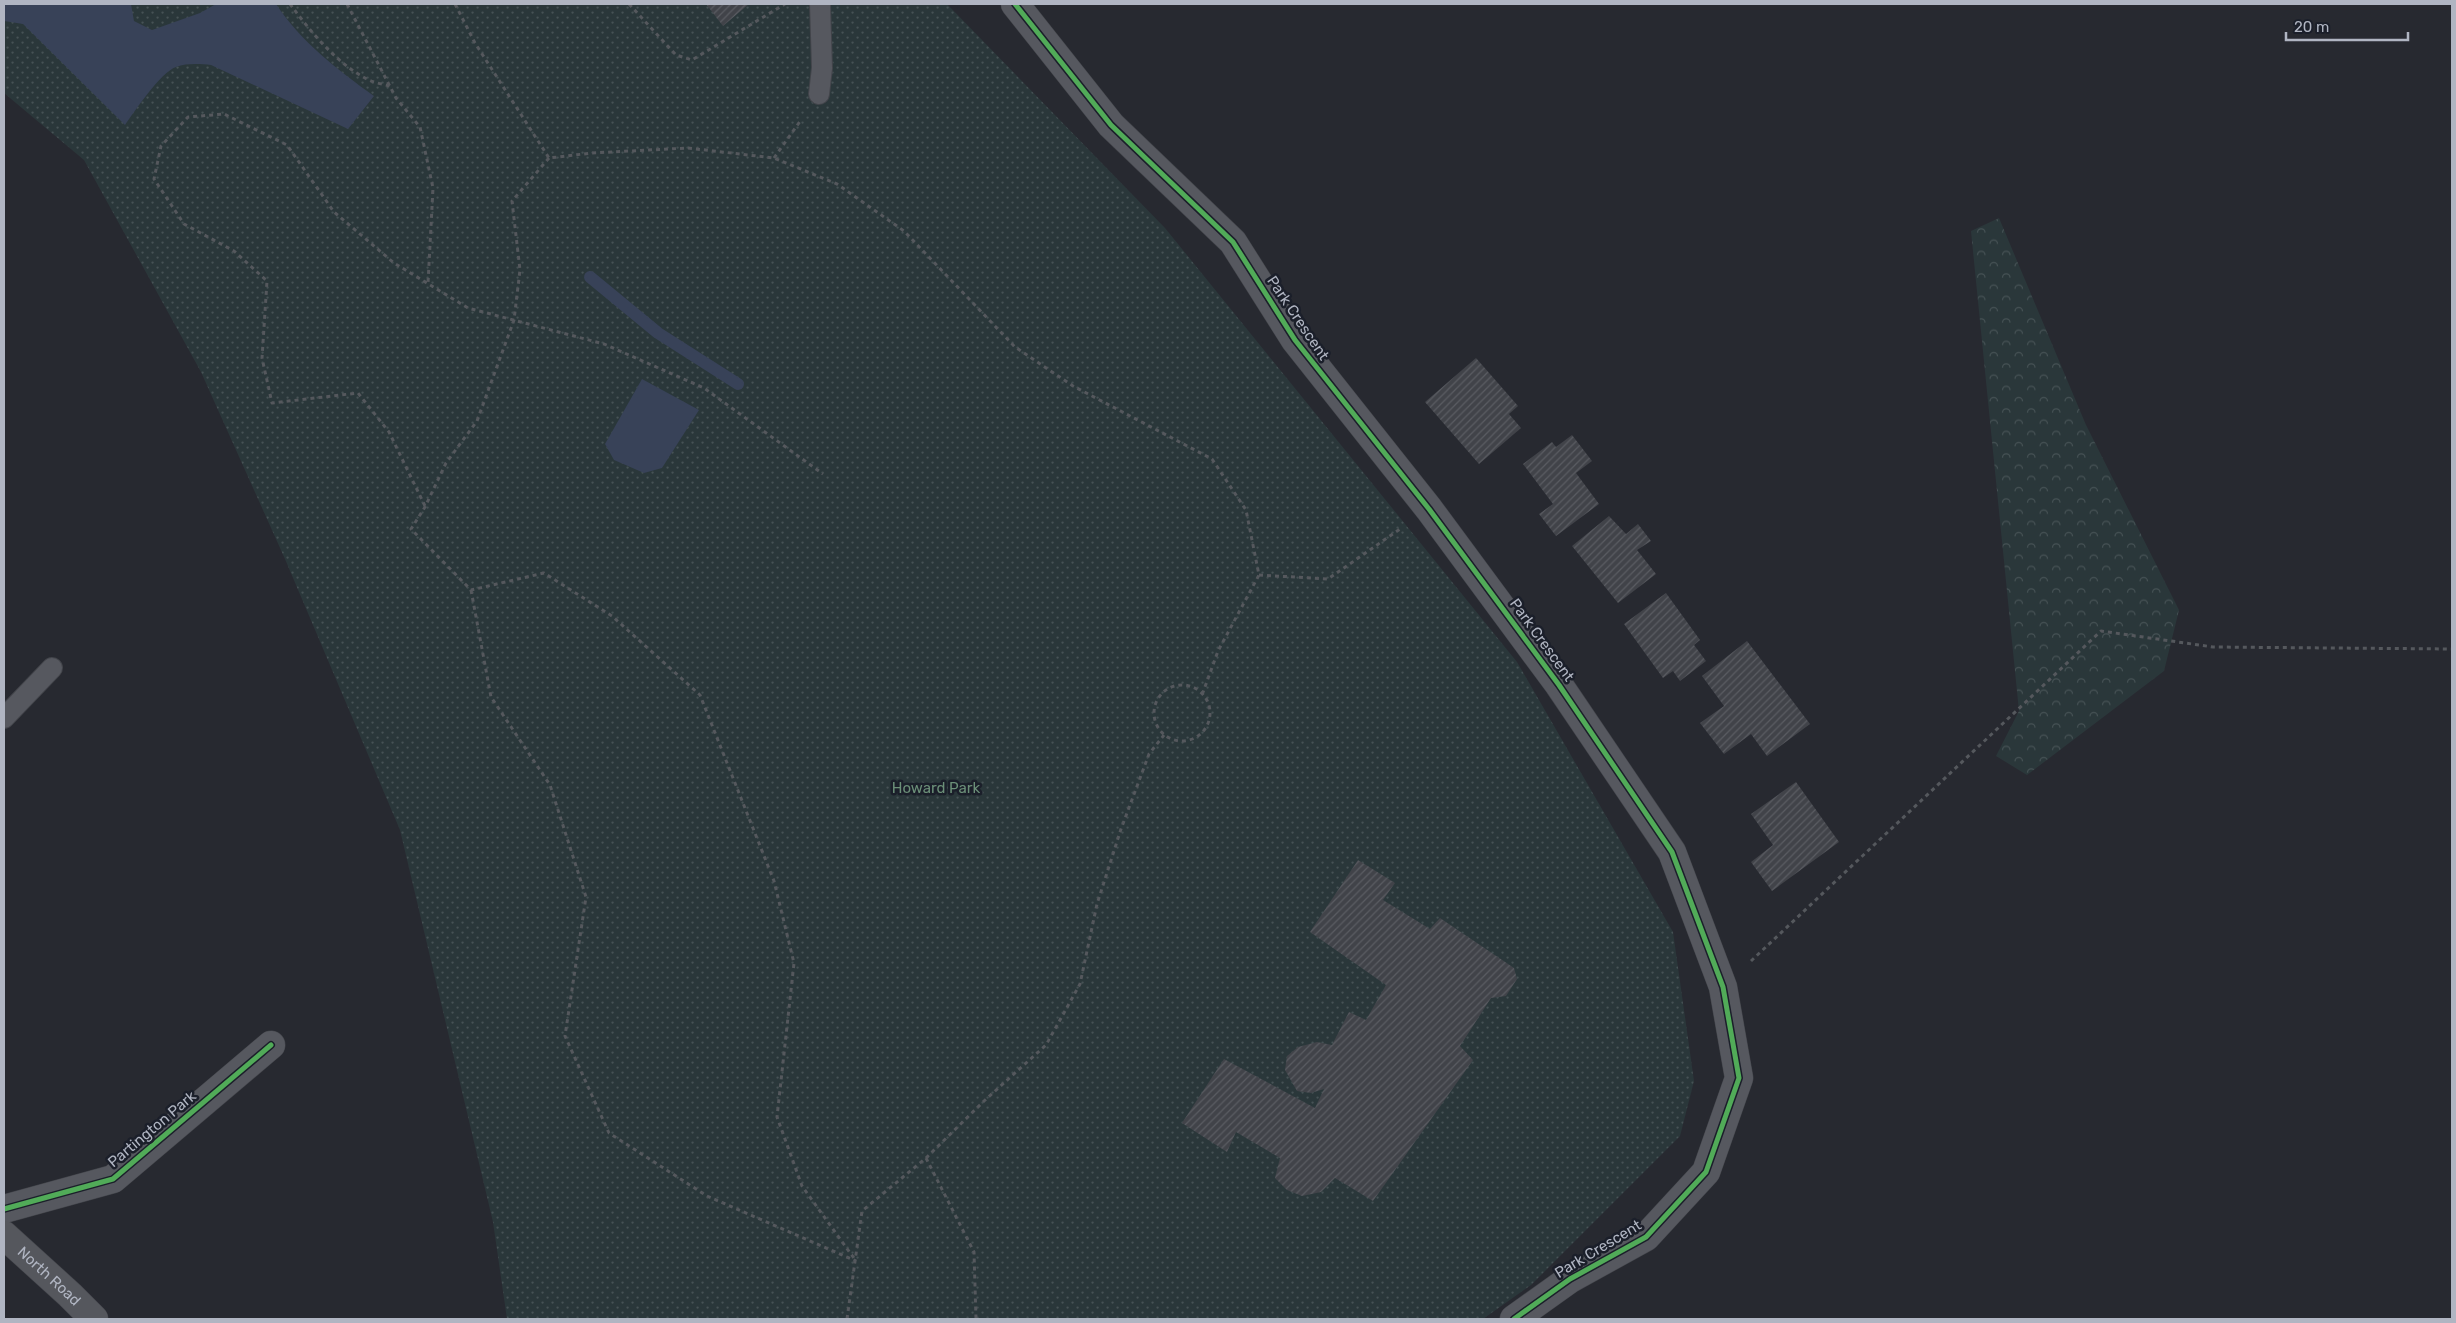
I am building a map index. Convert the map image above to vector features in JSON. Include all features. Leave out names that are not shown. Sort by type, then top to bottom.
[{"type":"street","name":"Park Crescent","points":[[1015,4],[1111,125],[1233,242],[1295,340],[1429,508],[1559,685],[1672,852],[1723,987],[1739,1078],[1706,1172],[1646,1237],[1570,1279],[1514,1319]]},
{"type":"street","name":"Partington Park","points":[[4,1209],[113,1179],[271,1045]]},
{"type":"street","name":"North Road","points":[[4,1235],[70,1294],[94,1319]]},
{"type":"lane","points":[[819,94],[822,68],[820,4]]},
{"type":"lane","points":[[4,718],[52,668]]},
{"type":"path","points":[[290,4],[344,62],[368,80],[390,86]]},
{"type":"path","points":[[347,4],[396,98],[420,127],[432,188],[428,284]]},
{"type":"path","points":[[455,4],[475,43],[549,158]]},
{"type":"path","points":[[629,4],[676,55],[692,60],[785,4]]},
{"type":"path","points":[[774,158],[819,94]]},
{"type":"path","points":[[425,507],[389,432],[358,393],[272,403],[262,358],[267,281],[234,251],[184,224],[154,179],[161,146],[188,117],[224,114],[287,145],[334,212],[394,263],[468,308],[604,344],[704,388],[823,474]]},
{"type":"path","points":[[856,1261],[707,1196],[609,1133],[565,1036],[586,897],[550,786],[491,697],[472,590],[411,529],[425,507],[446,463],[477,421],[514,320],[520,270],[512,201],[549,158],[592,153],[688,148],[774,158],[837,184],[904,231],[1015,347],[1073,386],[1212,459],[1246,510],[1259,575],[1218,651],[1202,694]]},
{"type":"path","points":[[1259,575],[1328,578],[1429,508]]},
{"type":"path","points":[[472,590],[544,573],[612,616],[700,695],[774,881],[794,963],[778,1117],[802,1186],[856,1261]]},
{"type":"path","points":[[1723,987],[2101,631],[2213,647],[2452,649]]},
{"type":"path","points":[[1174,686],[1191,687],[1202,694],[1207,703],[1209,720],[1198,735],[1184,740],[1173,739],[1164,735],[1156,724],[1154,714],[1158,698],[1174,686]]},
{"type":"path","points":[[847,1319],[862,1211],[926,1158],[984,1101],[1046,1045],[1080,984],[1097,904],[1121,828],[1149,754],[1164,735]]},
{"type":"path","points":[[926,1158],[974,1252],[976,1319]]},
{"type":"green space","name":"Howard Park","points":[[4,4],[947,4],[1165,228],[1517,662],[1673,932],[1694,1081],[1680,1136],[1531,1285],[1483,1319],[507,1319],[493,1222],[400,830],[285,559],[201,372],[84,160],[4,93]]},
{"type":"green space","points":[[1999,218],[2086,425],[2179,610],[2164,671],[2027,775],[1996,756],[2019,711],[1971,231]]},
{"type":"water","points":[[4,4],[131,4],[134,21],[152,30],[200,13],[216,4],[276,4],[309,43],[374,96],[348,129],[211,65],[185,65],[170,70],[163,76],[125,125],[23,24],[4,21]]},
{"type":"water","points":[[642,379],[699,410],[662,468],[644,473],[614,460],[605,444]]},
{"type":"building","points":[[706,4],[749,4],[723,26]]},
{"type":"building","points":[[1476,358],[1518,406],[1509,414],[1521,428],[1479,464],[1425,402]]},
{"type":"building","points":[[1572,435],[1592,461],[1576,473],[1599,504],[1556,536],[1539,514],[1553,504],[1523,464],[1552,442],[1556,447]]},
{"type":"building","points":[[1609,516],[1626,534],[1638,524],[1651,541],[1637,550],[1656,574],[1618,603],[1572,546]]},
{"type":"building","points":[[1666,593],[1700,640],[1694,645],[1706,661],[1680,681],[1673,671],[1663,678],[1624,624]]},
{"type":"building","points":[[1747,641],[1810,724],[1767,756],[1751,734],[1724,754],[1700,723],[1724,706],[1702,676]]},
{"type":"building","points":[[1796,782],[1839,842],[1772,891],[1751,862],[1773,845],[1751,814]]},
{"type":"building","points":[[1358,860],[1395,883],[1383,900],[1430,929],[1440,918],[1514,968],[1517,979],[1506,996],[1491,998],[1460,1046],[1473,1060],[1373,1201],[1335,1178],[1321,1192],[1302,1196],[1287,1190],[1275,1178],[1280,1158],[1236,1132],[1227,1152],[1182,1123],[1224,1059],[1315,1108],[1324,1089],[1311,1093],[1297,1091],[1285,1070],[1287,1056],[1298,1047],[1317,1042],[1332,1045],[1349,1012],[1366,1020],[1386,985],[1310,932]]},
{"type":"waterway","points":[[590,277],[658,333],[738,384]]},
{"type":"cycle path","points":[[1015,4],[1111,125],[1233,242],[1295,340],[1429,509],[1559,685],[1672,852],[1723,987],[1739,1078],[1706,1172],[1646,1237],[1570,1279],[1514,1319]]},
{"type":"cycle path","points":[[4,1209],[113,1179],[271,1045]]}]
